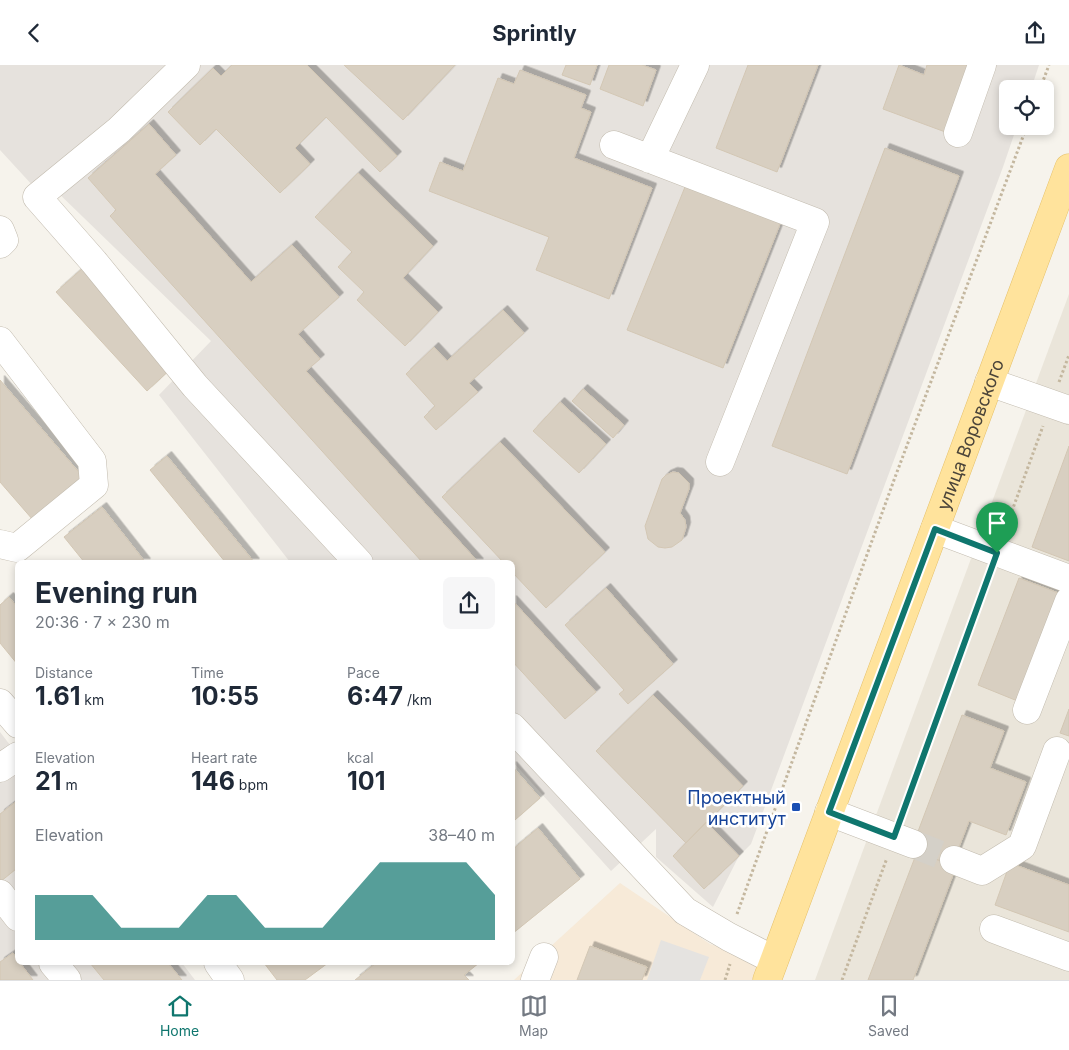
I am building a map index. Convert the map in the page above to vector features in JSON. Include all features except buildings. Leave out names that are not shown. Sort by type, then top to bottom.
[{"type":"main road","name":"улица Воровского","points":[[770,970],[1069,168]]},
{"type":"street","points":[[186,65],[119,130],[37,197],[94,262],[195,386],[357,560]]},
{"type":"street","points":[[650,159],[695,65]]},
{"type":"street","points":[[958,133],[982,65]]},
{"type":"street","points":[[614,145],[815,222],[720,462]]},
{"type":"street","points":[[0,230],[4,240],[0,244]]},
{"type":"street","points":[[0,341],[92,461],[94,485],[17,548],[0,544]]},
{"type":"street","points":[[989,382],[1060,407]]},
{"type":"street","points":[[935,529],[1069,579]]},
{"type":"street","points":[[1027,710],[1069,601]]},
{"type":"street","points":[[0,703],[15,720]]},
{"type":"street","points":[[515,730],[685,911],[729,937],[770,970]]},
{"type":"street","points":[[954,860],[982,871],[1022,846],[1057,751]]},
{"type":"street","points":[[0,768],[15,758]]},
{"type":"street","points":[[829,812],[904,841]]},
{"type":"street","points":[[994,929],[1069,957]]},
{"type":"street","points":[[55,965],[67,980]]},
{"type":"street","points":[[219,965],[230,980]]},
{"type":"path","points":[[1043,80],[1049,65]]},
{"type":"path","points":[[725,980],[730,967],[729,937],[894,480],[1024,135]]},
{"type":"path","points":[[842,980],[904,841],[997,553],[1060,407],[1069,355]]},
{"type":"shaded area","points":[[0,65],[168,65],[92,146],[34,187],[0,150]]},
{"type":"shaded area","points":[[186,65],[1039,65],[1034,80],[999,80],[999,135],[1014,135],[1003,167],[751,844],[739,856],[713,907],[656,857],[656,829],[611,871],[515,764],[515,560],[288,560],[159,395],[211,341],[51,186]]},
{"type":"shaded area","points":[[1069,294],[1069,980],[815,980]]},
{"type":"shaded area","points":[[0,732],[15,751],[15,965],[184,965],[195,980],[0,980]]},
{"type":"shaded area","points":[[620,883],[710,944],[755,958],[757,967],[752,980],[514,980]]},
{"type":"shaded area","points":[[661,940],[709,957],[700,980],[647,980]]},
{"type":"tunnel","points":[[913,844],[954,860]]},
{"type":"place","name":"Проектный институт","points":[[796,807]]},
{"type":"route","points":[[935,529],[997,553],[894,837],[829,812],[935,529]]}]
